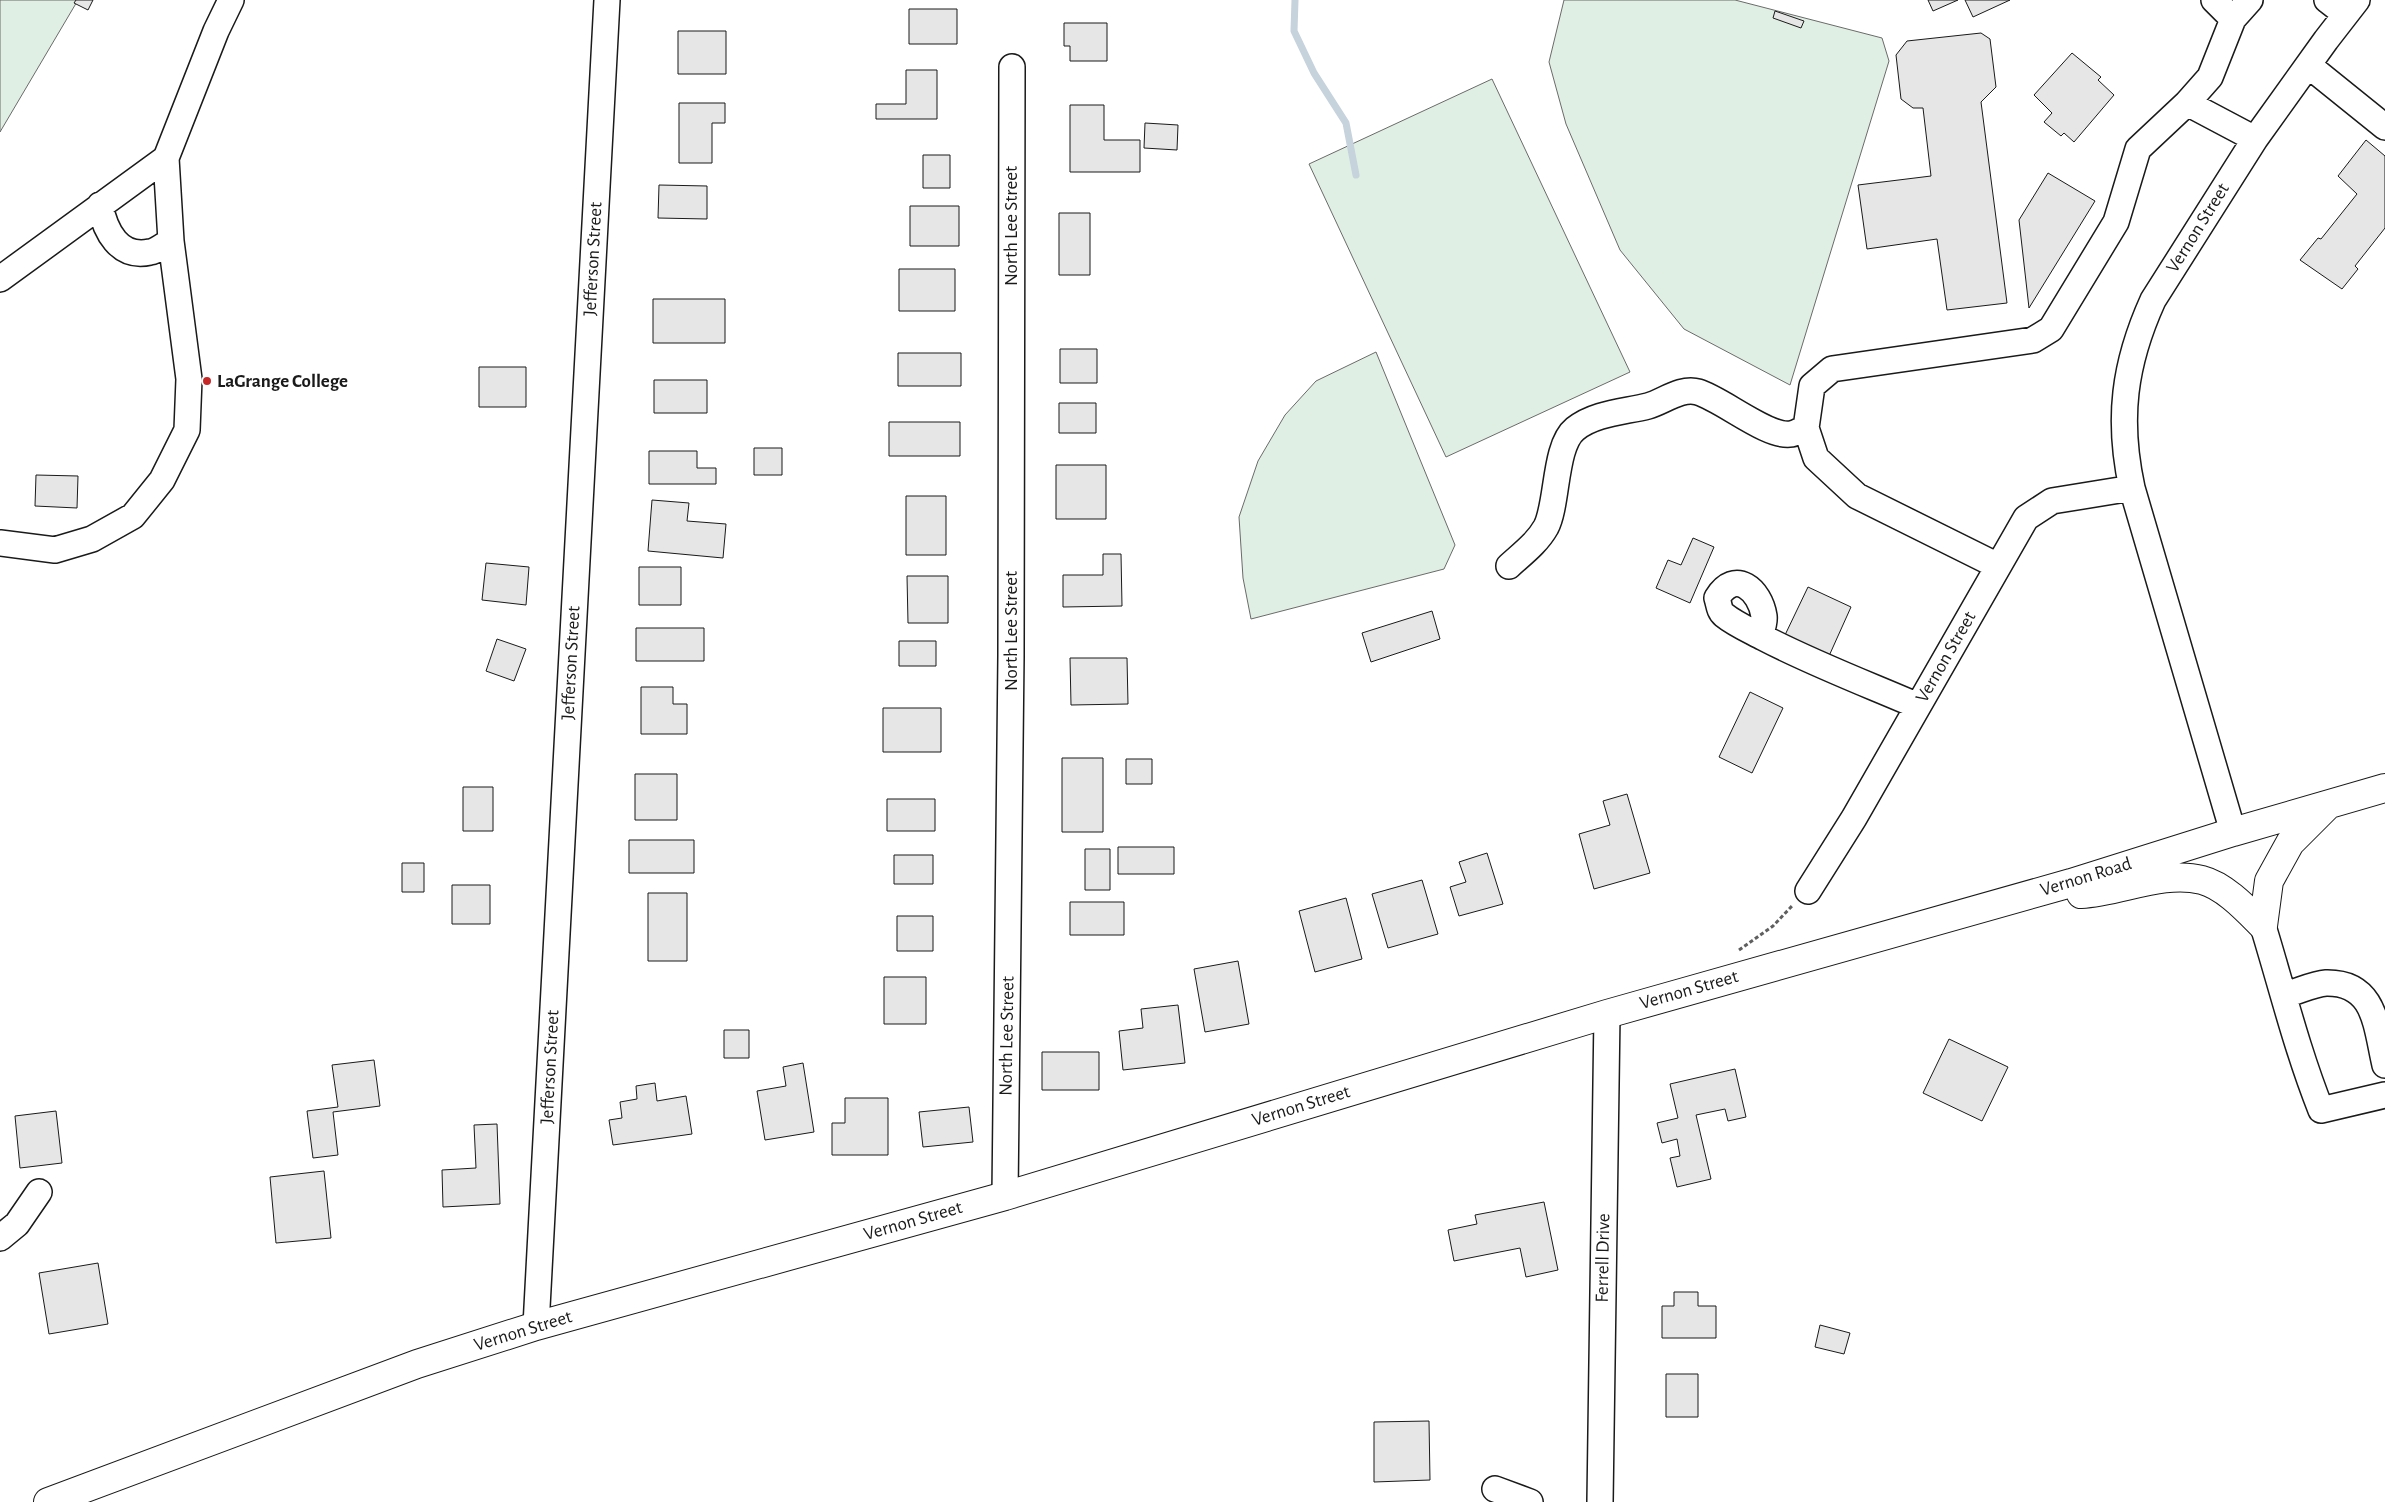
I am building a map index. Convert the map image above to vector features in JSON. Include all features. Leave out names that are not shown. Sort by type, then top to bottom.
[{"type":"main road","name":"Vernon Road","points":[[1786,962],[2072,883],[2233,832],[2385,788]]},
{"type":"main road","points":[[2263,926],[2269,881],[2290,843],[2329,804]]},
{"type":"main road","points":[[2014,898],[2092,893],[2172,878],[2203,880],[2234,897],[2263,926]]},
{"type":"main road","name":"Vernon Street","points":[[48,1502],[417,1364],[536,1326],[1005,1196],[1607,1014],[1786,962]]},
{"type":"street","points":[[0,543],[55,550],[92,539],[133,516],[162,480],[187,430],[189,379],[171,241],[166,158],[216,31],[231,0]]},
{"type":"street","name":"Jefferson Street","points":[[536,1326],[607,0]]},
{"type":"street","points":[[2214,0],[2233,19]]},
{"type":"street","points":[[1998,566],[1857,496],[1816,458],[1806,428],[1812,386],[1832,370],[1914,356],[2033,340],[2051,328],[2116,222],[2138,149],[2187,103],[2210,77],[2233,19],[2250,0]]},
{"type":"street","name":"Vernon Street","points":[[2233,832],[2132,488],[2126,463],[2124,412],[2132,357],[2141,328],[2153,300],[2256,139],[2308,65],[2343,5]]},
{"type":"street","points":[[2308,65],[2385,127]]},
{"type":"street","name":"North Lee Street","points":[[1005,1196],[1011,656],[1012,67]]},
{"type":"street","points":[[2187,103],[2256,139]]},
{"type":"street","points":[[0,279],[166,158]]},
{"type":"street","points":[[100,205],[104,223],[112,239],[130,252],[151,252],[171,241]]},
{"type":"street","points":[[1509,566],[1530,548],[1546,526],[1563,450],[1574,430],[1591,421],[1610,414],[1649,406],[1682,392],[1697,391],[1772,430],[1790,434],[1806,428]]},
{"type":"street","name":"Vernon Street","points":[[1808,891],[1854,818],[2026,518],[2052,501],[2132,488]]},
{"type":"street","points":[[1760,635],[1786,649],[1918,706]]},
{"type":"street","points":[[2263,926],[2302,1061],[2321,1110],[2385,1095]]},
{"type":"street","points":[[2284,995],[2325,983],[2353,988],[2371,1007],[2385,1065]]},
{"type":"street","name":"Ferrell Drive","points":[[1600,1502],[1607,1014]]},
{"type":"street","points":[[0,1238],[17,1224],[39,1192]]},
{"type":"street","points":[[1495,1489],[1530,1502]]},
{"type":"path","points":[[1734,954],[1773,926],[1808,891]]},
{"type":"green space","points":[[0,0],[78,0],[0,132]]},
{"type":"green space","points":[[1564,0],[1735,0],[1882,38],[1889,61],[1790,385],[1684,329],[1620,250],[1566,124],[1549,62]]},
{"type":"green space","points":[[1492,79],[1630,372],[1446,457],[1309,164]]},
{"type":"green space","points":[[1376,352],[1455,545],[1444,569],[1251,619],[1243,578],[1239,517],[1258,461],[1285,415],[1316,381]]},
{"type":"building","points":[[76,0],[93,0],[88,10],[74,3]]},
{"type":"building","points":[[1928,0],[1958,0],[1933,11]]},
{"type":"building","points":[[1965,0],[2010,0],[1973,17]]},
{"type":"building","points":[[909,9],[957,9],[957,44],[909,44]]},
{"type":"building","points":[[1775,11],[1804,21],[1801,28],[1773,18]]},
{"type":"building","points":[[1064,23],[1107,23],[1107,61],[1070,61],[1070,46],[1064,46]]},
{"type":"building","points":[[678,31],[726,31],[726,74],[678,74]]},
{"type":"building","points":[[1981,33],[1990,39],[1996,87],[1981,102],[2007,303],[1947,310],[1937,239],[1867,249],[1858,185],[1931,176],[1923,108],[1913,108],[1901,99],[1896,55],[1907,41]]},
{"type":"building","points":[[2072,53],[2101,77],[2098,80],[2114,95],[2074,142],[2064,133],[2061,136],[2044,122],[2052,113],[2034,95]]},
{"type":"building","points":[[906,70],[937,70],[937,119],[876,119],[876,104],[906,104]]},
{"type":"building","points":[[679,103],[725,103],[725,123],[712,123],[712,163],[679,163]]},
{"type":"building","points":[[1070,105],[1104,105],[1104,140],[1140,140],[1140,172],[1070,172]]},
{"type":"building","points":[[1145,123],[1178,125],[1177,150],[1144,148]]},
{"type":"building","points":[[2366,140],[2385,156],[2385,228],[2355,266],[2358,269],[2342,289],[2300,260],[2318,238],[2321,239],[2357,194],[2338,176]]},
{"type":"building","points":[[923,155],[950,155],[950,188],[923,188]]},
{"type":"building","points":[[2048,173],[2095,201],[2029,308],[2019,220]]},
{"type":"building","points":[[659,185],[707,186],[707,219],[658,218]]},
{"type":"building","points":[[910,206],[959,206],[959,246],[910,246]]},
{"type":"building","points":[[1059,213],[1090,213],[1090,275],[1059,275]]},
{"type":"building","points":[[899,269],[955,269],[955,311],[899,311]]},
{"type":"building","points":[[653,299],[725,299],[725,343],[653,343]]},
{"type":"building","points":[[1060,349],[1097,349],[1097,383],[1060,383]]},
{"type":"building","points":[[898,353],[961,353],[961,386],[898,386]]},
{"type":"building","points":[[479,367],[526,367],[526,407],[479,407]]},
{"type":"building","points":[[654,380],[707,380],[707,413],[654,413]]},
{"type":"building","points":[[1059,403],[1096,403],[1096,433],[1059,433]]},
{"type":"building","points":[[889,422],[960,422],[960,456],[889,456]]},
{"type":"building","points":[[754,448],[782,448],[782,475],[754,475]]},
{"type":"building","points":[[649,451],[697,451],[697,468],[716,468],[716,484],[649,484]]},
{"type":"building","points":[[1056,465],[1106,465],[1106,519],[1056,519]]},
{"type":"building","points":[[36,475],[78,476],[77,508],[35,506]]},
{"type":"building","points":[[906,496],[946,496],[946,555],[906,555]]},
{"type":"building","points":[[652,500],[689,503],[687,521],[726,524],[723,558],[648,551]]},
{"type":"building","points":[[1693,538],[1714,547],[1690,603],[1656,588],[1668,560],[1681,565]]},
{"type":"building","points":[[1103,554],[1121,554],[1122,606],[1063,607],[1063,575],[1103,575]]},
{"type":"building","points":[[486,563],[529,567],[526,605],[482,600]]},
{"type":"building","points":[[639,567],[681,567],[681,605],[639,605]]},
{"type":"building","points":[[907,576],[948,576],[948,623],[908,623]]},
{"type":"building","points":[[1808,587],[1851,607],[1829,656],[1785,635]]},
{"type":"building","points":[[1432,611],[1440,639],[1371,662],[1362,633]]},
{"type":"building","points":[[636,628],[704,628],[704,661],[636,661]]},
{"type":"building","points":[[497,639],[526,649],[514,681],[486,671]]},
{"type":"building","points":[[899,641],[936,641],[936,666],[899,666]]},
{"type":"building","points":[[1070,658],[1127,658],[1128,704],[1071,705]]},
{"type":"building","points":[[641,687],[673,687],[673,704],[687,704],[687,734],[641,734]]},
{"type":"building","points":[[1750,692],[1783,708],[1752,773],[1719,757]]},
{"type":"building","points":[[883,708],[941,708],[941,752],[883,752]]},
{"type":"building","points":[[1062,758],[1103,758],[1103,832],[1062,832]]},
{"type":"building","points":[[1126,759],[1152,759],[1152,784],[1126,784]]},
{"type":"building","points":[[635,774],[677,774],[677,820],[635,820]]},
{"type":"building","points":[[463,787],[493,787],[493,831],[463,831]]},
{"type":"building","points":[[1627,794],[1650,873],[1594,889],[1579,834],[1610,825],[1603,801]]},
{"type":"building","points":[[887,799],[935,799],[935,831],[887,831]]},
{"type":"building","points":[[629,840],[694,840],[694,873],[629,873]]},
{"type":"building","points":[[1118,847],[1174,847],[1174,874],[1118,874]]},
{"type":"building","points":[[1085,849],[1110,849],[1110,890],[1085,890]]},
{"type":"building","points":[[1487,853],[1503,904],[1459,916],[1450,887],[1466,882],[1459,862]]},
{"type":"building","points":[[894,855],[933,855],[933,884],[894,884]]},
{"type":"building","points":[[402,863],[424,863],[424,892],[402,892]]},
{"type":"building","points":[[1422,880],[1438,934],[1388,948],[1372,894]]},
{"type":"building","points":[[452,885],[490,885],[490,924],[452,924]]},
{"type":"building","points":[[648,893],[687,893],[687,961],[648,961]]},
{"type":"building","points":[[1346,898],[1362,959],[1315,972],[1299,911]]},
{"type":"building","points":[[1070,902],[1124,902],[1124,935],[1070,935]]},
{"type":"building","points":[[897,916],[933,916],[933,951],[897,951]]},
{"type":"building","points":[[1238,961],[1249,1024],[1205,1032],[1194,969]]},
{"type":"building","points":[[884,977],[926,977],[926,1024],[884,1024]]},
{"type":"building","points":[[1178,1005],[1185,1063],[1123,1070],[1119,1031],[1143,1028],[1141,1009]]},
{"type":"building","points":[[724,1030],[749,1030],[749,1058],[724,1058]]},
{"type":"building","points":[[1949,1039],[2008,1067],[1982,1121],[1923,1093]]},
{"type":"building","points":[[1042,1052],[1099,1052],[1099,1090],[1042,1090]]},
{"type":"building","points":[[374,1060],[380,1106],[333,1112],[338,1155],[313,1158],[307,1111],[338,1107],[332,1065]]},
{"type":"building","points":[[803,1063],[814,1132],[765,1140],[757,1091],[786,1086],[783,1067]]},
{"type":"building","points":[[1735,1069],[1746,1117],[1728,1121],[1725,1109],[1696,1115],[1711,1179],[1677,1187],[1670,1158],[1680,1156],[1677,1139],[1662,1143],[1657,1123],[1678,1118],[1670,1084]]},
{"type":"building","points":[[655,1083],[657,1101],[686,1096],[692,1134],[613,1145],[609,1120],[622,1118],[620,1102],[637,1099],[636,1086]]},
{"type":"building","points":[[845,1098],[888,1098],[888,1155],[832,1155],[832,1123],[845,1123]]},
{"type":"building","points":[[969,1107],[973,1142],[923,1147],[919,1112]]},
{"type":"building","points":[[56,1111],[62,1163],[20,1168],[15,1116]]},
{"type":"building","points":[[497,1124],[500,1204],[443,1207],[442,1170],[476,1168],[474,1125]]},
{"type":"building","points":[[324,1171],[331,1238],[276,1243],[270,1177]]},
{"type":"building","points":[[1544,1202],[1558,1270],[1526,1277],[1520,1248],[1454,1261],[1448,1230],[1477,1224],[1475,1215]]},
{"type":"building","points":[[98,1263],[108,1324],[49,1334],[39,1273]]},
{"type":"building","points":[[1674,1292],[1698,1292],[1698,1306],[1716,1306],[1716,1338],[1662,1338],[1662,1306],[1674,1306]]},
{"type":"building","points":[[1820,1325],[1850,1333],[1844,1354],[1815,1347]]},
{"type":"building","points":[[1666,1374],[1698,1374],[1698,1417],[1666,1417]]},
{"type":"building","points":[[1429,1421],[1430,1480],[1374,1482],[1374,1422]]},
{"type":"waterway","points":[[1295,0],[1294,31],[1314,73],[1346,123],[1356,175]]},
{"type":"place","name":"LaGrange College","points":[[207,381]]}]
